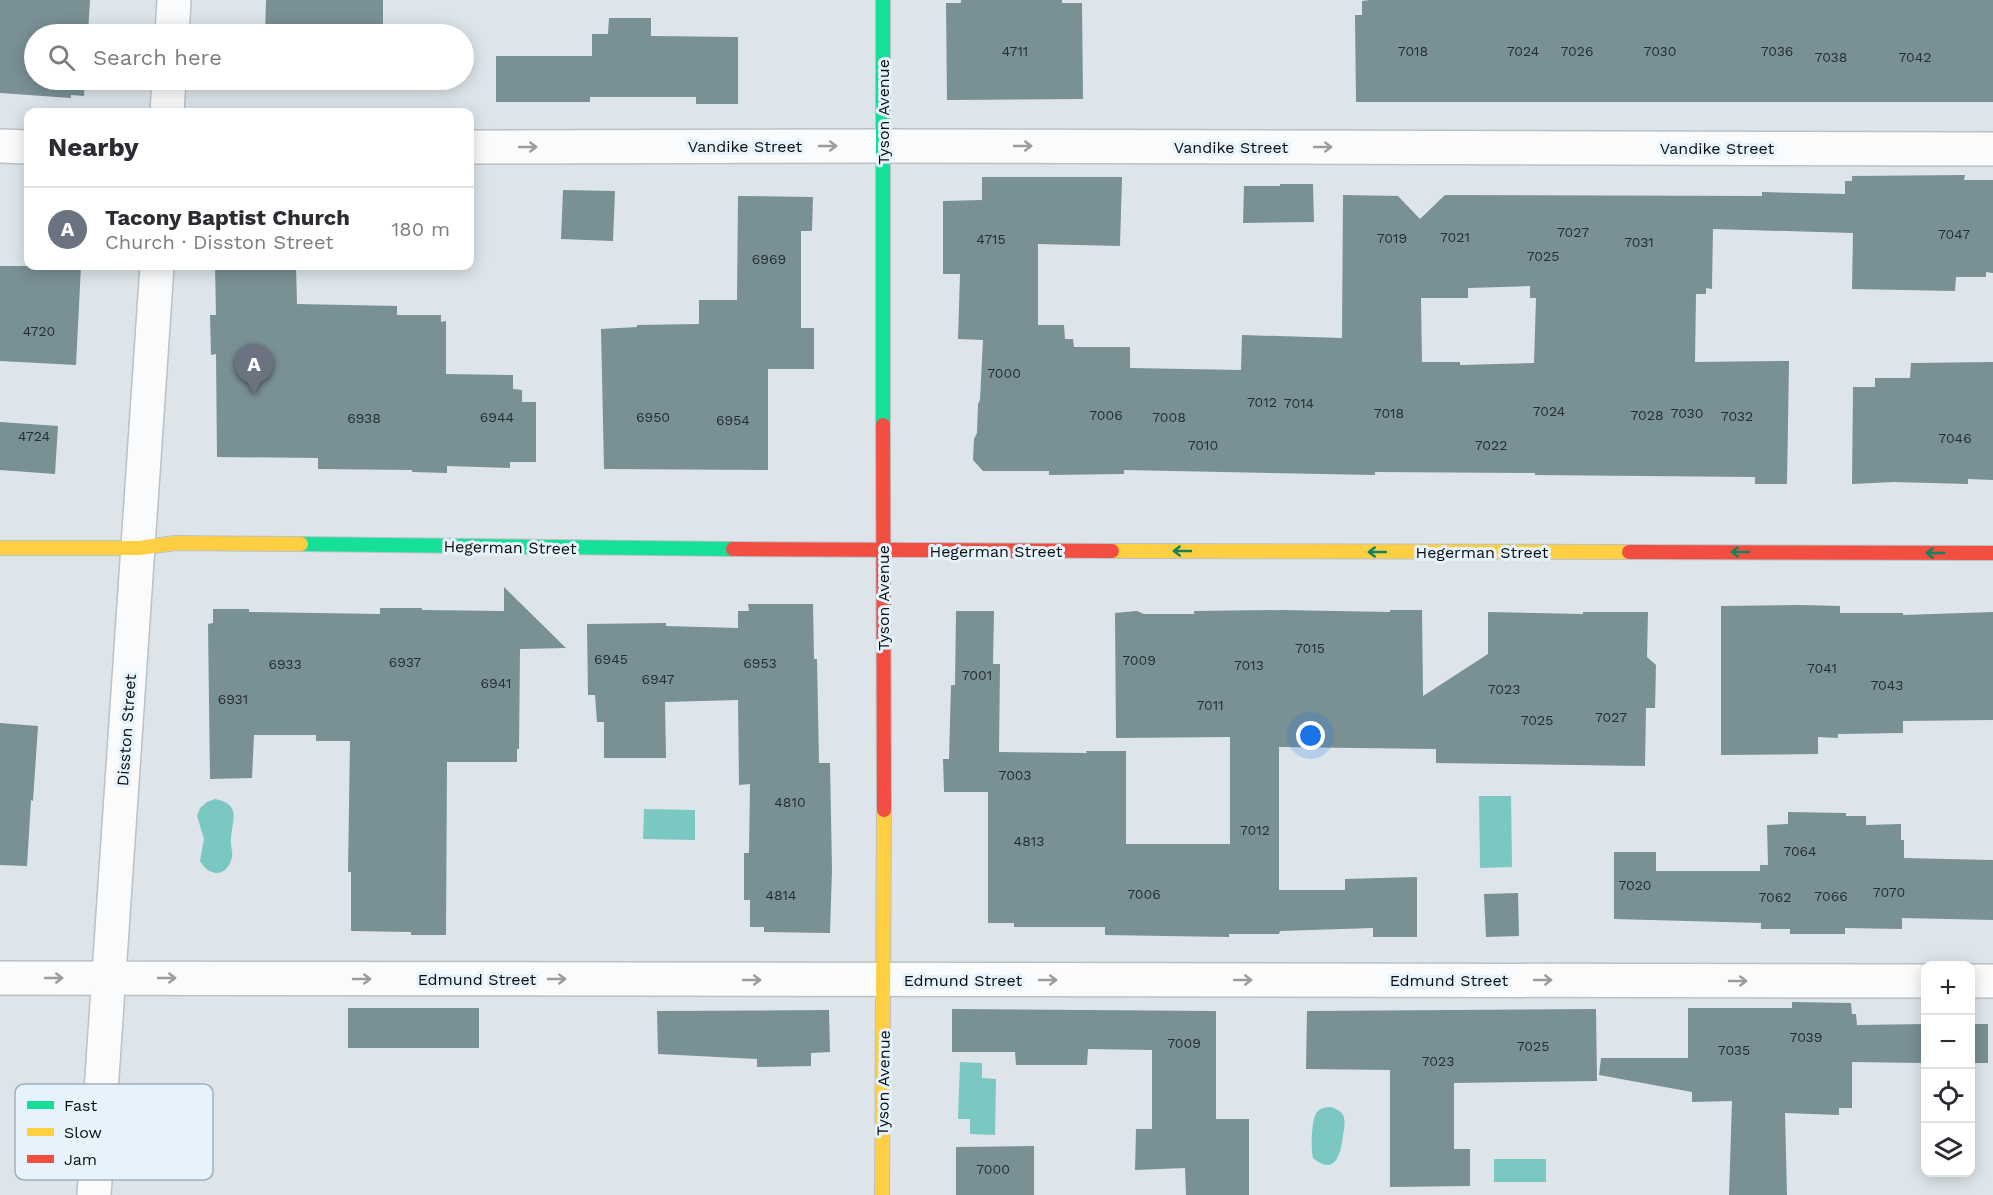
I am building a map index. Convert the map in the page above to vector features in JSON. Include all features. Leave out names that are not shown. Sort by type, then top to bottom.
[{"type":"street","points":[[173,24],[174,0]]},
{"type":"street","name":"Tyson Avenue","points":[[882,1195],[884,980],[883,0]]},
{"type":"street","points":[[167,108],[168,90]]},
{"type":"street","points":[[0,146],[24,147]]},
{"type":"street","name":"Vandike Street","points":[[474,147],[1993,148]]},
{"type":"street","name":"Disston Street","points":[[101,1084],[157,270]]},
{"type":"street","name":"Hegerman Street","points":[[0,548],[139,548],[175,543],[883,551],[1993,553]]},
{"type":"street","name":"Edmund Street","points":[[0,978],[1921,981]]},
{"type":"street","points":[[1975,981],[1993,981]]},
{"type":"street","name":"Disston Street","points":[[94,1195],[95,1180]]},
{"type":"shaded area","points":[[1479,796],[1511,796],[1512,867],[1480,868]]},
{"type":"shaded area","points":[[215,799],[229,805],[234,814],[230,864],[222,872],[217,873],[208,870],[200,861],[204,839],[197,816],[200,808]]},
{"type":"shaded area","points":[[644,809],[695,810],[695,840],[643,839]]},
{"type":"shaded area","points":[[960,1062],[982,1063],[982,1078],[996,1079],[995,1135],[970,1134],[970,1119],[958,1119]]},
{"type":"shaded area","points":[[1331,1107],[1342,1114],[1344,1125],[1339,1155],[1332,1164],[1327,1165],[1313,1158],[1312,1134],[1317,1112]]},
{"type":"shaded area","points":[[1494,1159],[1546,1159],[1546,1182],[1494,1182]]},
{"type":"building","points":[[0,0],[90,0],[89,24],[24,24],[24,90],[84,90],[84,96],[71,95],[71,98],[0,93]]},
{"type":"building","points":[[266,0],[383,0],[383,24],[265,24]]},
{"type":"building","points":[[961,0],[1062,0],[1062,3],[1082,3],[1083,99],[947,100],[946,3],[961,3]]},
{"type":"building","points":[[1993,0],[1993,102],[1356,102],[1355,15],[1362,15],[1362,1]]},
{"type":"building","points":[[609,18],[651,18],[651,36],[738,37],[738,104],[696,104],[696,97],[590,97],[590,102],[496,102],[496,56],[592,56],[592,34],[608,34]]},
{"type":"building","points":[[1965,175],[1964,180],[1993,180],[1993,273],[1986,272],[1986,277],[1956,277],[1955,291],[1852,289],[1853,233],[1713,229],[1712,289],[1706,288],[1706,294],[1696,294],[1695,362],[1789,361],[1787,484],[1755,484],[1755,477],[1535,475],[1535,473],[1375,472],[1375,475],[1124,470],[1124,474],[1049,475],[1049,471],[983,471],[973,460],[980,400],[983,340],[958,339],[960,274],[943,274],[943,201],[982,200],[982,177],[1122,177],[1120,246],[1038,244],[1038,325],[1064,325],[1065,339],[1073,339],[1074,347],[1130,347],[1130,368],[1241,370],[1242,335],[1342,338],[1343,195],[1398,196],[1420,219],[1445,195],[1762,196],[1762,192],[1845,194],[1845,181],[1852,181],[1852,176]],"holes":[[[1530,286],[1530,298],[1536,298],[1534,363],[1460,365],[1460,362],[1422,362],[1421,298],[1468,298],[1468,288]]]},
{"type":"building","points":[[1280,184],[1313,184],[1314,222],[1243,223],[1244,186],[1280,186]]},
{"type":"building","points":[[563,190],[615,191],[613,241],[561,239]]},
{"type":"building","points":[[738,196],[813,197],[812,231],[801,231],[801,328],[814,328],[814,369],[768,369],[768,470],[604,469],[601,329],[637,327],[637,325],[699,324],[699,300],[737,300]]},
{"type":"building","points":[[0,266],[24,266],[24,270],[81,270],[76,365],[0,361]]},
{"type":"building","points":[[215,270],[296,270],[297,304],[397,306],[397,315],[441,315],[441,322],[446,321],[446,374],[513,375],[513,389],[522,390],[522,402],[536,402],[536,462],[510,462],[510,468],[447,466],[447,473],[412,472],[412,470],[318,469],[318,458],[217,457],[216,354],[211,355],[210,315],[216,315]]},
{"type":"building","points":[[1993,362],[1993,480],[1968,479],[1968,484],[1894,482],[1852,484],[1853,387],[1875,387],[1875,378],[1910,378],[1911,363]]},
{"type":"building","points":[[0,422],[58,426],[55,474],[0,470]]},
{"type":"building","points":[[504,587],[566,648],[520,649],[517,762],[447,762],[446,935],[351,931],[351,872],[348,872],[350,741],[316,741],[316,735],[254,735],[252,778],[210,779],[208,624],[213,623],[213,609],[249,609],[249,612],[380,614],[380,608],[504,611]]},
{"type":"building","points":[[748,604],[813,604],[814,659],[817,659],[819,763],[830,763],[832,870],[830,933],[764,932],[764,927],[750,927],[750,900],[744,900],[744,853],[749,853],[750,784],[739,785],[738,700],[665,702],[666,758],[604,758],[604,722],[597,722],[595,695],[588,695],[587,624],[666,623],[666,626],[738,628],[738,611],[749,611]]},
{"type":"building","points":[[1721,606],[1840,606],[1840,613],[1903,613],[1903,615],[1993,612],[1993,720],[1903,721],[1903,733],[1838,734],[1838,738],[1818,737],[1818,754],[1721,755]]},
{"type":"building","points":[[1390,610],[1422,610],[1423,696],[1488,654],[1488,612],[1583,614],[1583,612],[1648,612],[1647,657],[1656,665],[1655,708],[1646,708],[1645,766],[1436,763],[1436,749],[1279,747],[1279,890],[1345,890],[1345,879],[1417,877],[1417,937],[1373,937],[1373,928],[1280,931],[1279,934],[1229,934],[1229,937],[1105,935],[1105,927],[1014,927],[1014,923],[988,923],[988,792],[944,792],[943,759],[949,759],[951,685],[955,685],[956,611],[994,611],[993,664],[1000,664],[999,752],[1126,751],[1126,844],[1230,844],[1230,737],[1116,738],[1115,613],[1137,611],[1144,614],[1194,614],[1194,611],[1390,612]]},
{"type":"building","points":[[0,723],[38,726],[27,866],[0,865]]},
{"type":"building","points":[[1788,812],[1846,813],[1846,816],[1866,816],[1866,825],[1901,824],[1904,858],[1993,860],[1993,920],[1902,918],[1902,929],[1845,928],[1845,934],[1790,934],[1790,929],[1761,929],[1761,923],[1614,919],[1614,852],[1656,852],[1656,871],[1760,871],[1760,865],[1768,865],[1767,825],[1788,824]]},
{"type":"building","points":[[1518,893],[1519,936],[1486,937],[1484,894]]},
{"type":"building","points":[[1792,1002],[1851,1003],[1852,1014],[1856,1014],[1857,1025],[1921,1024],[1921,1063],[1852,1062],[1852,1108],[1839,1108],[1839,1115],[1785,1113],[1787,1195],[1729,1195],[1732,1101],[1692,1102],[1692,1092],[1599,1075],[1601,1058],[1688,1058],[1688,1008],[1792,1008]]},
{"type":"building","points":[[348,1008],[479,1008],[479,1048],[348,1048]]},
{"type":"building","points":[[952,1009],[1216,1011],[1216,1119],[1249,1119],[1249,1195],[1186,1195],[1185,1168],[1135,1170],[1136,1129],[1152,1129],[1152,1050],[1088,1049],[1087,1065],[1016,1065],[1015,1052],[952,1052]]},
{"type":"building","points":[[1596,1009],[1597,1081],[1454,1083],[1454,1149],[1470,1149],[1470,1186],[1390,1187],[1390,1070],[1306,1069],[1307,1011]]},
{"type":"building","points":[[829,1010],[830,1052],[811,1053],[811,1066],[757,1067],[757,1059],[658,1054],[657,1011]]},
{"type":"building","points":[[1975,1024],[1988,1024],[1988,1063],[1975,1063]]},
{"type":"building","points":[[1034,1146],[1034,1195],[956,1195],[956,1147]]},
{"type":"traffic: fast","points":[[883,0],[883,425]]},
{"type":"traffic: fast","points":[[301,544],[733,549]]},
{"type":"traffic: slow","points":[[0,548],[139,548],[175,543],[301,544]]},
{"type":"traffic: slow","points":[[1112,551],[1629,552]]},
{"type":"traffic: slow","points":[[882,1195],[884,810]]},
{"type":"traffic: jam","points":[[883,425],[884,810]]},
{"type":"traffic: jam","points":[[733,549],[1112,551]]},
{"type":"traffic: jam","points":[[1629,552],[1993,553]]},
{"type":"place","name":"Tacony Baptist Church","points":[[254,394]]}]
